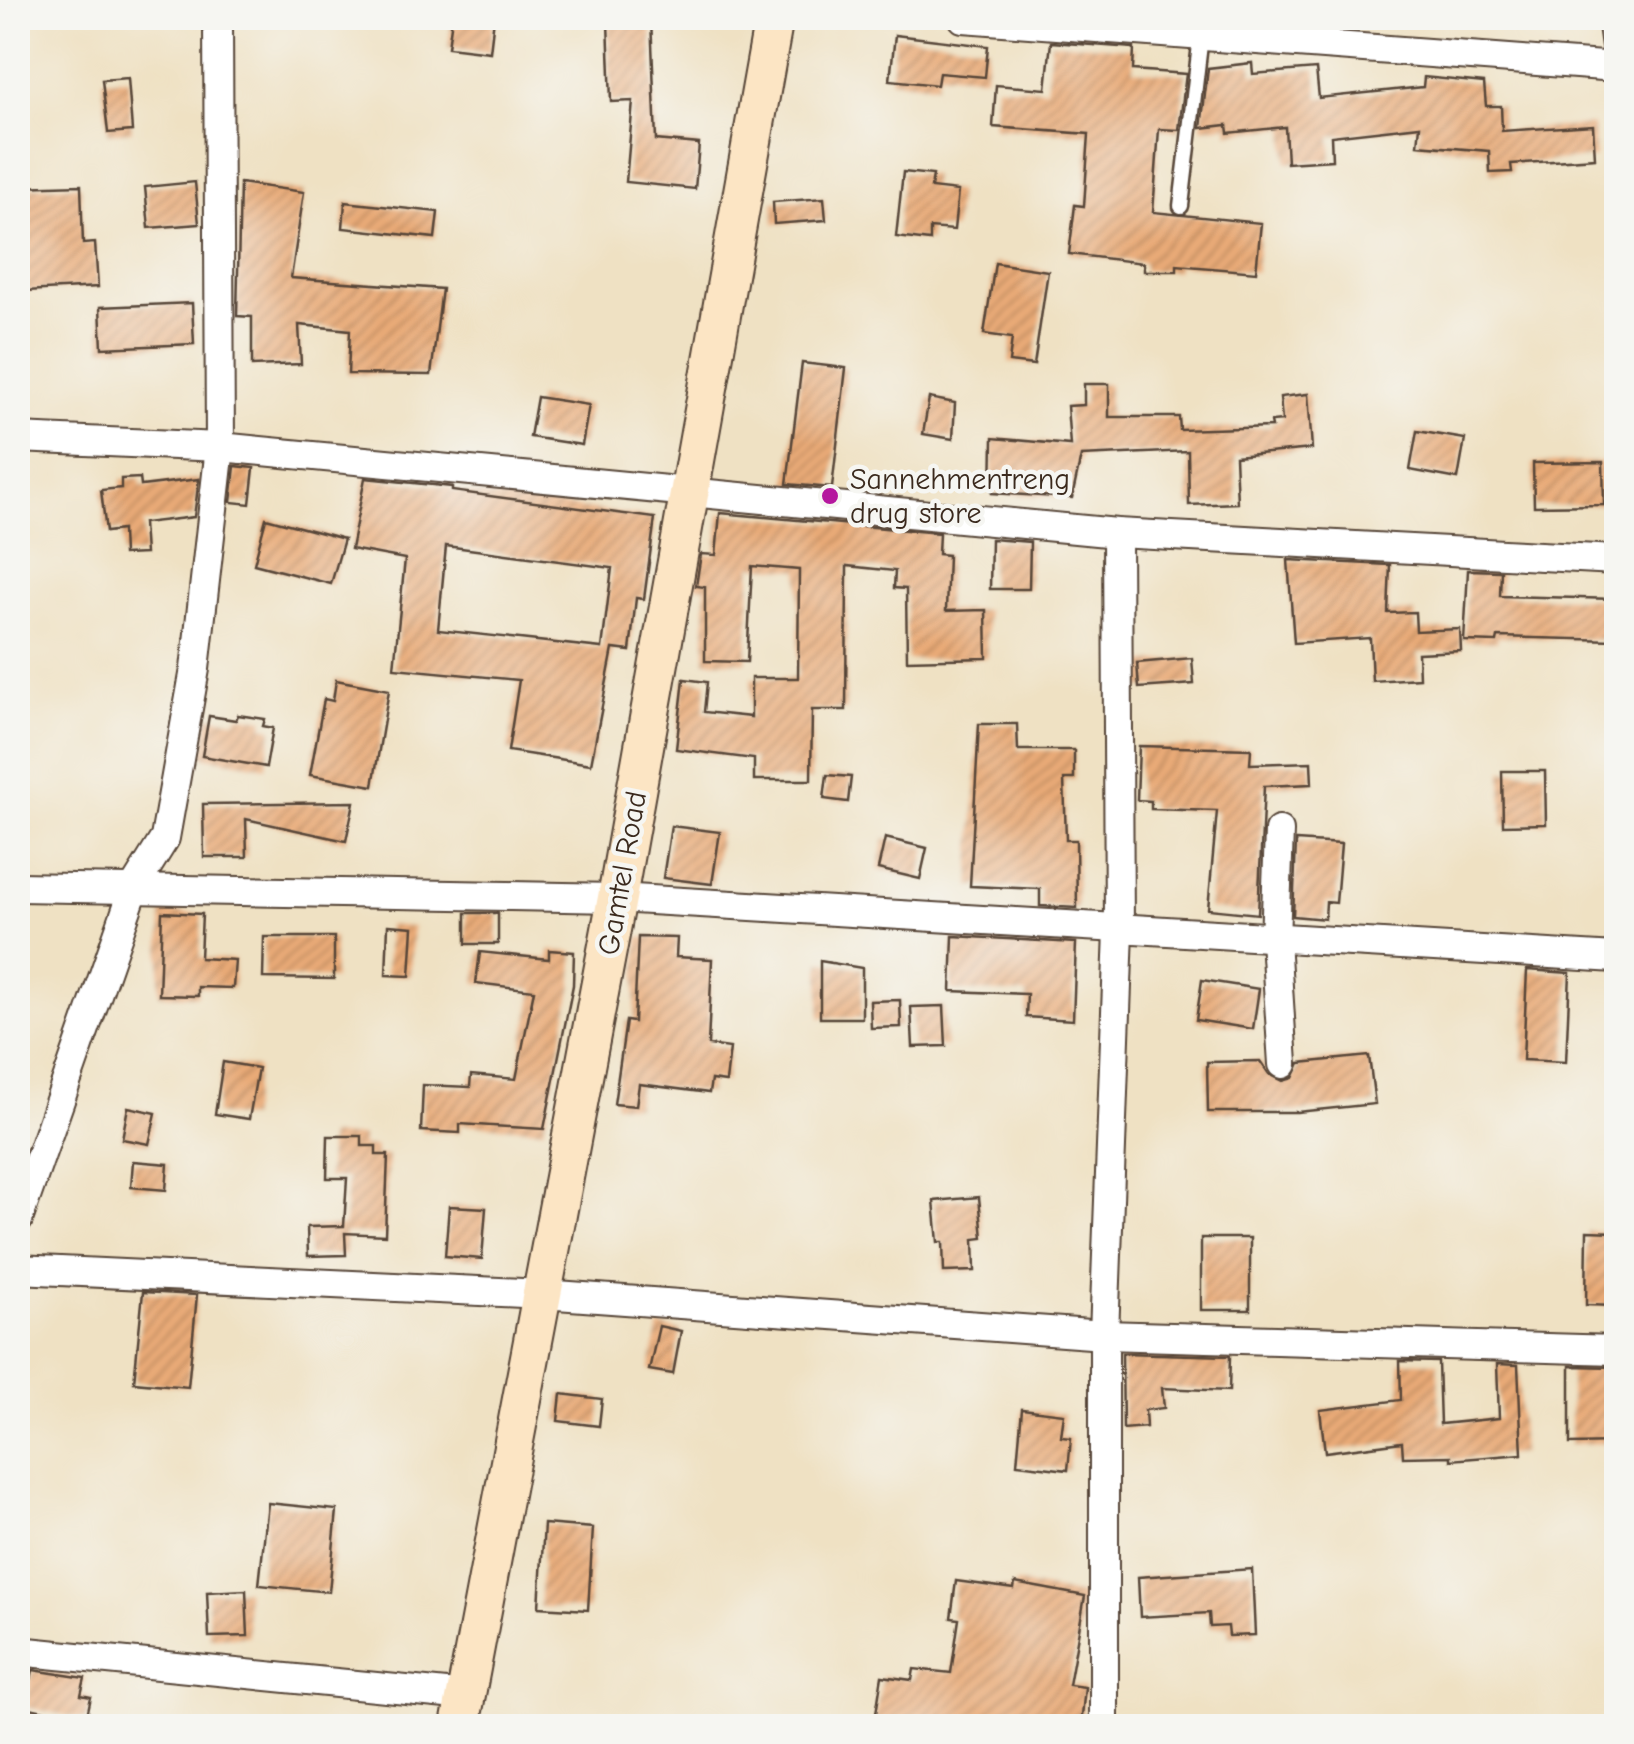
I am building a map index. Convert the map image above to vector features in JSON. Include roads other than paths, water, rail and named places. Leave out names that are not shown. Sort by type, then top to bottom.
[{"type":"street","points":[[18,1220],[135,886],[165,838],[195,669],[220,447],[218,18]]},
{"type":"street","name":"Gamtel Road","points":[[463,1711],[617,898],[774,18]]},
{"type":"street","points":[[963,18],[1616,67]]},
{"type":"street","points":[[1612,18],[1616,46]]},
{"type":"street","points":[[18,438],[220,447],[1117,533],[1616,560]]},
{"type":"street","points":[[1104,1726],[1104,1334],[1119,931],[1117,533]]},
{"type":"street","points":[[1280,831],[1275,940],[1283,1064]]},
{"type":"street","points":[[18,887],[135,886],[617,898],[1616,958]]},
{"type":"street","points":[[18,1269],[543,1294],[1104,1334],[1616,1350]]},
{"type":"street","points":[[18,1650],[463,1711]]},
{"type":"lane","points":[[1181,206],[1201,36]]},
{"type":"place","name":"Sannehmentreng drug store","points":[[830,496]]}]
